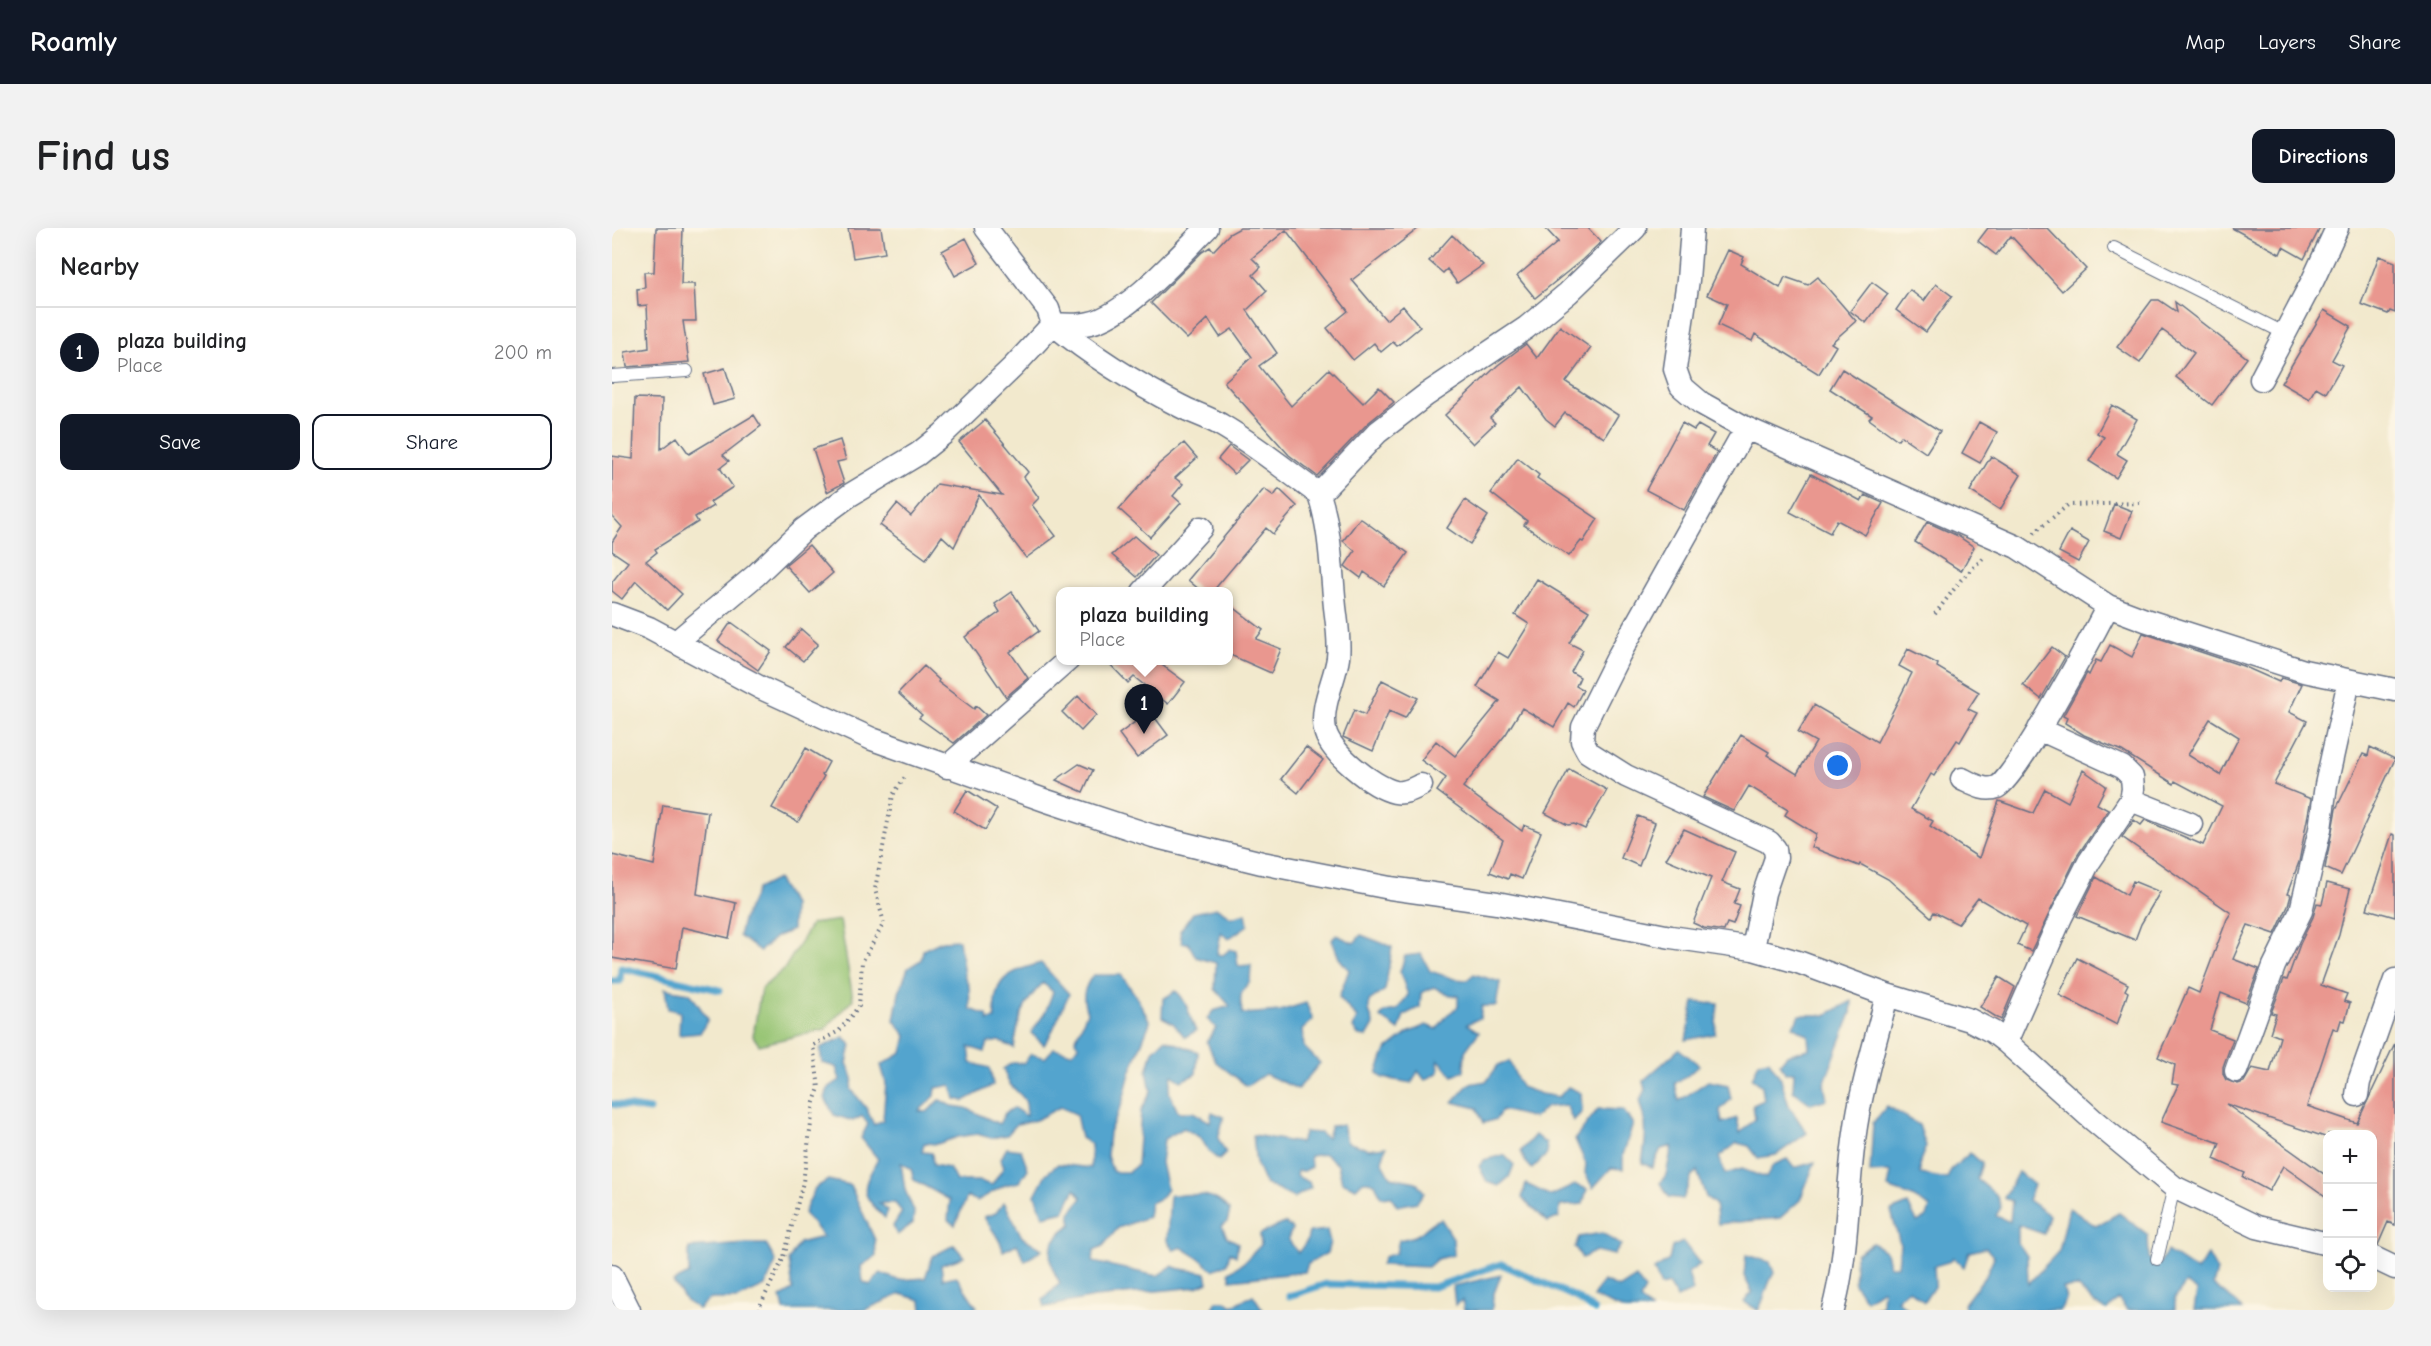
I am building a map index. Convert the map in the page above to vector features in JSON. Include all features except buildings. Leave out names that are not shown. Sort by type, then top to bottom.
[{"type":"street","points":[[986,228],[1048,309],[1053,324],[1102,361],[1140,384],[1179,406],[1220,424],[1262,451],[1319,494],[1330,541],[1339,637],[1338,658],[1325,714],[1325,730],[1333,746],[1344,760],[1375,782],[1395,792],[1408,792],[1421,785]]},
{"type":"street","points":[[676,642],[756,575],[804,529],[850,495],[918,454],[943,434],[1014,367],[1053,324],[1091,323],[1111,315],[1143,290],[1207,228]]},
{"type":"street","points":[[1319,494],[1378,432],[1426,395],[1526,328],[1568,293],[1635,228]]},
{"type":"street","points":[[1692,228],[1688,280],[1676,369],[1682,386],[1701,403],[1746,428],[2009,543],[2108,606],[2304,671],[2395,690]]},
{"type":"street","points":[[2261,379],[2286,334],[2337,228]]},
{"type":"street","points":[[1746,428],[1619,655],[1583,727],[1582,741],[1588,752],[1626,776],[1769,842],[1775,849],[1776,858],[1764,893],[1753,949]]},
{"type":"street","points":[[1147,587],[1201,528]]},
{"type":"street","points":[[1962,779],[1984,788],[1996,787],[2006,781],[2039,729],[2108,606]]},
{"type":"street","points":[[612,614],[649,628],[826,719],[948,767],[1153,836],[1262,863],[1390,888],[1497,903],[1671,937],[1753,949],[1798,962],[1887,995],[1970,1020],[2006,1042],[2092,1119],[2174,1187],[2257,1227],[2323,1243]]},
{"type":"street","points":[[948,767],[1062,665]]},
{"type":"street","points":[[2236,1071],[2274,966],[2301,911],[2320,829],[2326,785],[2349,681]]},
{"type":"street","points":[[2006,1042],[2061,917],[2089,862],[2131,800],[2133,789],[2132,777],[2122,767],[2039,729]]},
{"type":"street","points":[[2131,800],[2191,824]]},
{"type":"street","points":[[2357,1095],[2359,1082],[2395,980]]},
{"type":"street","points":[[1833,1310],[1848,1228],[1855,1131],[1887,995]]},
{"type":"street","points":[[2377,1259],[2395,1268]]},
{"type":"street","points":[[612,1275],[629,1310]]},
{"type":"lane","points":[[2114,248],[2286,334]]},
{"type":"lane","points":[[612,376],[687,371]]},
{"type":"lane","points":[[2157,1259],[2174,1187]]},
{"type":"path","points":[[1935,614],[1961,580],[2009,543],[2068,505],[2142,503]]},
{"type":"path","points":[[758,1310],[784,1257],[803,1182],[814,1102],[819,1088],[813,1045],[839,1031],[859,1006],[861,962],[884,923],[875,889],[893,795],[919,756]]},
{"type":"green space","points":[[840,920],[853,999],[825,1029],[759,1045],[753,1036],[761,989],[785,968],[811,924]]},
{"type":"water","points":[[777,879],[793,905],[792,930],[776,937],[760,951],[739,936],[743,920],[757,889]]},
{"type":"water","points":[[1217,908],[1231,917],[1246,913],[1248,925],[1228,939],[1221,932],[1217,954],[1223,955],[1230,949],[1236,951],[1238,966],[1251,965],[1250,982],[1241,996],[1243,1014],[1280,1011],[1306,1003],[1313,1020],[1302,1030],[1304,1047],[1320,1063],[1298,1089],[1265,1074],[1247,1086],[1216,1062],[1207,1042],[1216,1028],[1207,1019],[1213,1011],[1230,1006],[1215,989],[1216,963],[1196,957],[1188,943],[1182,943],[1180,931],[1193,913]]},
{"type":"water","points":[[1336,935],[1354,943],[1361,935],[1392,947],[1385,990],[1369,1001],[1369,1011],[1374,1025],[1367,1037],[1359,1036],[1353,1028],[1357,1018],[1339,997],[1349,970],[1339,958],[1332,940]]},
{"type":"water","points":[[959,940],[964,975],[969,986],[970,1009],[987,1015],[988,1021],[995,1019],[996,995],[1003,980],[1018,970],[1041,963],[1069,994],[1044,1045],[1031,1033],[1045,1013],[1053,992],[1043,983],[1022,1012],[1014,1048],[999,1041],[988,1043],[985,1052],[969,1047],[971,1063],[990,1068],[993,1085],[964,1101],[955,1099],[951,1085],[936,1088],[935,1096],[919,1111],[927,1112],[940,1100],[952,1106],[966,1108],[999,1124],[1005,1113],[1014,1108],[1026,1116],[1025,1100],[1009,1083],[1003,1069],[1012,1063],[1024,1063],[1031,1054],[1045,1058],[1054,1048],[1071,1053],[1079,1046],[1075,1041],[1087,1012],[1084,997],[1093,975],[1121,975],[1150,1022],[1130,1073],[1122,1104],[1109,1132],[1107,1156],[1113,1172],[1128,1172],[1137,1165],[1141,1111],[1151,1091],[1147,1071],[1153,1051],[1165,1039],[1198,1052],[1196,1074],[1181,1081],[1172,1075],[1169,1092],[1178,1112],[1193,1112],[1210,1122],[1212,1112],[1224,1117],[1218,1138],[1226,1153],[1219,1160],[1209,1152],[1201,1138],[1184,1128],[1164,1139],[1161,1163],[1167,1189],[1161,1198],[1150,1203],[1148,1217],[1118,1228],[1103,1246],[1094,1250],[1093,1262],[1157,1276],[1172,1266],[1206,1273],[1208,1282],[1197,1287],[1095,1297],[1045,1307],[1043,1300],[1060,1283],[1050,1258],[1053,1244],[1063,1230],[1072,1224],[1070,1213],[1082,1198],[1075,1189],[1064,1211],[1043,1216],[1035,1195],[1046,1174],[1058,1164],[1091,1168],[1091,1144],[1081,1138],[1076,1114],[1060,1107],[1036,1120],[1017,1124],[1007,1135],[991,1138],[977,1134],[937,1144],[924,1143],[922,1152],[932,1153],[933,1165],[949,1168],[956,1181],[978,1181],[992,1185],[1004,1167],[1000,1159],[1007,1148],[1021,1150],[1028,1169],[1019,1182],[1005,1185],[977,1201],[967,1197],[955,1225],[948,1220],[950,1200],[914,1180],[911,1169],[901,1163],[905,1190],[914,1211],[913,1223],[897,1235],[893,1226],[902,1212],[895,1203],[879,1203],[888,1210],[885,1218],[871,1202],[865,1190],[868,1178],[878,1159],[861,1138],[868,1124],[862,1116],[853,1121],[834,1115],[825,1098],[828,1088],[840,1080],[836,1067],[822,1063],[820,1048],[844,1037],[851,1045],[847,1063],[853,1078],[851,1089],[866,1108],[874,1125],[883,1120],[886,1083],[881,1065],[902,1053],[906,1036],[894,1020],[899,993],[908,968],[921,960],[923,950],[942,941]]},
{"type":"water","points":[[1421,954],[1430,971],[1454,979],[1467,980],[1474,974],[1500,982],[1496,1006],[1482,1006],[1480,1018],[1467,1024],[1479,1032],[1465,1051],[1464,1071],[1453,1076],[1438,1059],[1439,1072],[1425,1080],[1418,1071],[1412,1083],[1383,1078],[1377,1073],[1386,1050],[1408,1033],[1426,1025],[1437,1029],[1447,1015],[1458,1007],[1458,996],[1446,994],[1434,987],[1421,993],[1420,1007],[1404,1015],[1399,1030],[1380,1017],[1385,1012],[1397,1010],[1408,995],[1400,972],[1405,956]]},
{"type":"water","points":[[665,989],[690,993],[708,1019],[700,1033],[679,1035],[680,1012],[668,1009]]},
{"type":"water","points":[[1176,991],[1186,1004],[1196,1031],[1185,1037],[1173,1023],[1162,1017],[1163,999]]},
{"type":"water","points":[[1852,1001],[1851,1013],[1824,1084],[1827,1099],[1811,1104],[1793,1091],[1794,1072],[1785,1073],[1780,1063],[1787,1055],[1809,1049],[1808,1035],[1793,1026],[1800,1015],[1826,1015]]},
{"type":"water","points":[[1694,1002],[1718,1004],[1715,1034],[1686,1040]]},
{"type":"water","points":[[1679,1049],[1699,1065],[1675,1083],[1679,1101],[1708,1081],[1728,1085],[1731,1099],[1720,1110],[1722,1123],[1737,1118],[1740,1133],[1755,1119],[1753,1105],[1764,1100],[1762,1086],[1752,1078],[1759,1062],[1769,1060],[1781,1079],[1789,1106],[1807,1133],[1776,1155],[1758,1158],[1749,1146],[1737,1143],[1719,1157],[1725,1174],[1742,1169],[1766,1178],[1773,1165],[1787,1159],[1794,1168],[1815,1162],[1800,1200],[1780,1218],[1718,1224],[1715,1204],[1706,1197],[1697,1171],[1692,1176],[1683,1199],[1669,1197],[1660,1183],[1666,1175],[1672,1146],[1661,1149],[1652,1167],[1642,1163],[1645,1132],[1640,1101],[1645,1090],[1643,1081]]},
{"type":"water","points":[[1509,1061],[1521,1087],[1559,1097],[1568,1087],[1581,1093],[1582,1112],[1573,1121],[1566,1105],[1546,1107],[1534,1118],[1502,1110],[1496,1119],[1484,1123],[1477,1108],[1453,1102],[1469,1084],[1487,1081],[1498,1065]]},
{"type":"water","points":[[1887,1106],[1919,1125],[1926,1146],[1920,1161],[1920,1174],[1947,1179],[1951,1170],[1970,1153],[1982,1163],[1977,1179],[1997,1196],[2001,1207],[1996,1216],[2010,1222],[2012,1201],[2004,1198],[2018,1172],[2034,1185],[2028,1200],[2049,1215],[2044,1234],[2018,1225],[2018,1243],[2027,1256],[2028,1284],[2059,1251],[2069,1208],[2096,1226],[2119,1213],[2148,1235],[2149,1258],[2158,1266],[2167,1251],[2197,1271],[2208,1255],[2217,1271],[2213,1285],[2236,1302],[2242,1310],[2194,1310],[2197,1291],[2186,1283],[2175,1298],[2175,1310],[2127,1310],[2118,1299],[2107,1310],[2095,1304],[2078,1287],[2063,1288],[2066,1299],[2060,1310],[1966,1310],[1964,1304],[1986,1275],[1994,1257],[1986,1248],[1969,1252],[1964,1267],[1953,1257],[1951,1261],[1934,1266],[1935,1285],[1924,1302],[1908,1289],[1897,1300],[1908,1310],[1872,1310],[1882,1305],[1883,1289],[1866,1300],[1854,1284],[1856,1254],[1873,1243],[1886,1252],[1889,1266],[1898,1266],[1900,1244],[1891,1211],[1908,1204],[1917,1222],[1927,1217],[1930,1207],[1911,1196],[1888,1188],[1891,1172],[1870,1173],[1873,1123]]},
{"type":"water","points":[[1598,1109],[1623,1110],[1633,1124],[1623,1155],[1623,1169],[1611,1168],[1593,1188],[1585,1173],[1586,1164],[1575,1139]]},
{"type":"water","points":[[1343,1125],[1347,1142],[1369,1149],[1386,1147],[1382,1161],[1391,1177],[1416,1182],[1424,1192],[1417,1202],[1397,1206],[1391,1196],[1381,1197],[1375,1183],[1363,1181],[1356,1188],[1342,1182],[1338,1165],[1325,1154],[1310,1156],[1311,1167],[1304,1171],[1297,1171],[1296,1176],[1309,1182],[1311,1188],[1294,1198],[1265,1184],[1256,1163],[1253,1135],[1300,1143],[1305,1132],[1320,1133],[1327,1138],[1331,1126]]},
{"type":"water","points":[[1535,1135],[1546,1144],[1547,1154],[1532,1169],[1525,1161],[1521,1151]]},
{"type":"water","points":[[1504,1155],[1514,1165],[1509,1177],[1499,1186],[1487,1182],[1479,1166],[1484,1160]]},
{"type":"water","points":[[828,1180],[850,1185],[875,1240],[876,1256],[861,1266],[863,1282],[870,1285],[880,1273],[898,1280],[925,1278],[933,1256],[954,1245],[964,1257],[941,1265],[943,1279],[956,1276],[977,1307],[972,1310],[922,1310],[921,1300],[901,1294],[864,1310],[784,1310],[781,1297],[793,1290],[789,1260],[799,1243],[823,1237],[804,1213],[815,1188]]},
{"type":"water","points":[[1526,1184],[1551,1196],[1575,1185],[1587,1189],[1583,1204],[1560,1206],[1559,1217],[1548,1222],[1522,1198]]},
{"type":"water","points":[[1170,1195],[1203,1195],[1224,1204],[1230,1211],[1227,1222],[1222,1226],[1227,1237],[1238,1243],[1236,1256],[1230,1252],[1227,1264],[1213,1270],[1181,1247],[1174,1250],[1167,1241]]},
{"type":"water","points":[[1004,1202],[1022,1237],[1042,1249],[1025,1261],[1017,1244],[1003,1251],[998,1237],[984,1217],[996,1213]]},
{"type":"water","points":[[1441,1219],[1453,1238],[1454,1255],[1437,1259],[1428,1267],[1381,1265],[1384,1257],[1396,1253],[1399,1240],[1419,1234]]},
{"type":"water","points":[[1285,1223],[1292,1229],[1288,1239],[1298,1253],[1307,1241],[1309,1232],[1327,1230],[1330,1242],[1327,1253],[1308,1264],[1305,1272],[1231,1280],[1229,1272],[1243,1263],[1261,1245],[1260,1234]]},
{"type":"water","points":[[1602,1233],[1621,1245],[1614,1255],[1596,1251],[1582,1258],[1575,1247],[1579,1237]]},
{"type":"water","points":[[1683,1242],[1700,1264],[1688,1273],[1693,1291],[1677,1298],[1668,1284],[1661,1286],[1654,1270],[1669,1260],[1672,1247]]},
{"type":"water","points":[[766,1244],[776,1262],[765,1286],[737,1299],[709,1299],[698,1309],[686,1301],[673,1282],[689,1274],[689,1248]]},
{"type":"water","points":[[1746,1255],[1770,1262],[1774,1273],[1758,1310],[1744,1302],[1752,1292],[1744,1276]]},
{"type":"water","points":[[1501,1275],[1493,1296],[1492,1310],[1464,1310],[1462,1300],[1455,1305],[1453,1286]]},
{"type":"water","points":[[1636,1277],[1645,1290],[1640,1299],[1651,1310],[1624,1310],[1593,1297],[1603,1281],[1619,1288]]},
{"type":"water","points":[[1253,1295],[1263,1310],[1212,1310],[1217,1301],[1226,1301],[1232,1306]]},
{"type":"waterway","points":[[612,981],[620,981],[621,968],[720,990]]},
{"type":"waterway","points":[[612,1104],[649,1110]]},
{"type":"waterway","points":[[1289,1296],[1326,1284],[1434,1287],[1501,1264],[1575,1297],[1594,1310]]},
{"type":"place","name":"plaza building","points":[[1144,734]]}]
